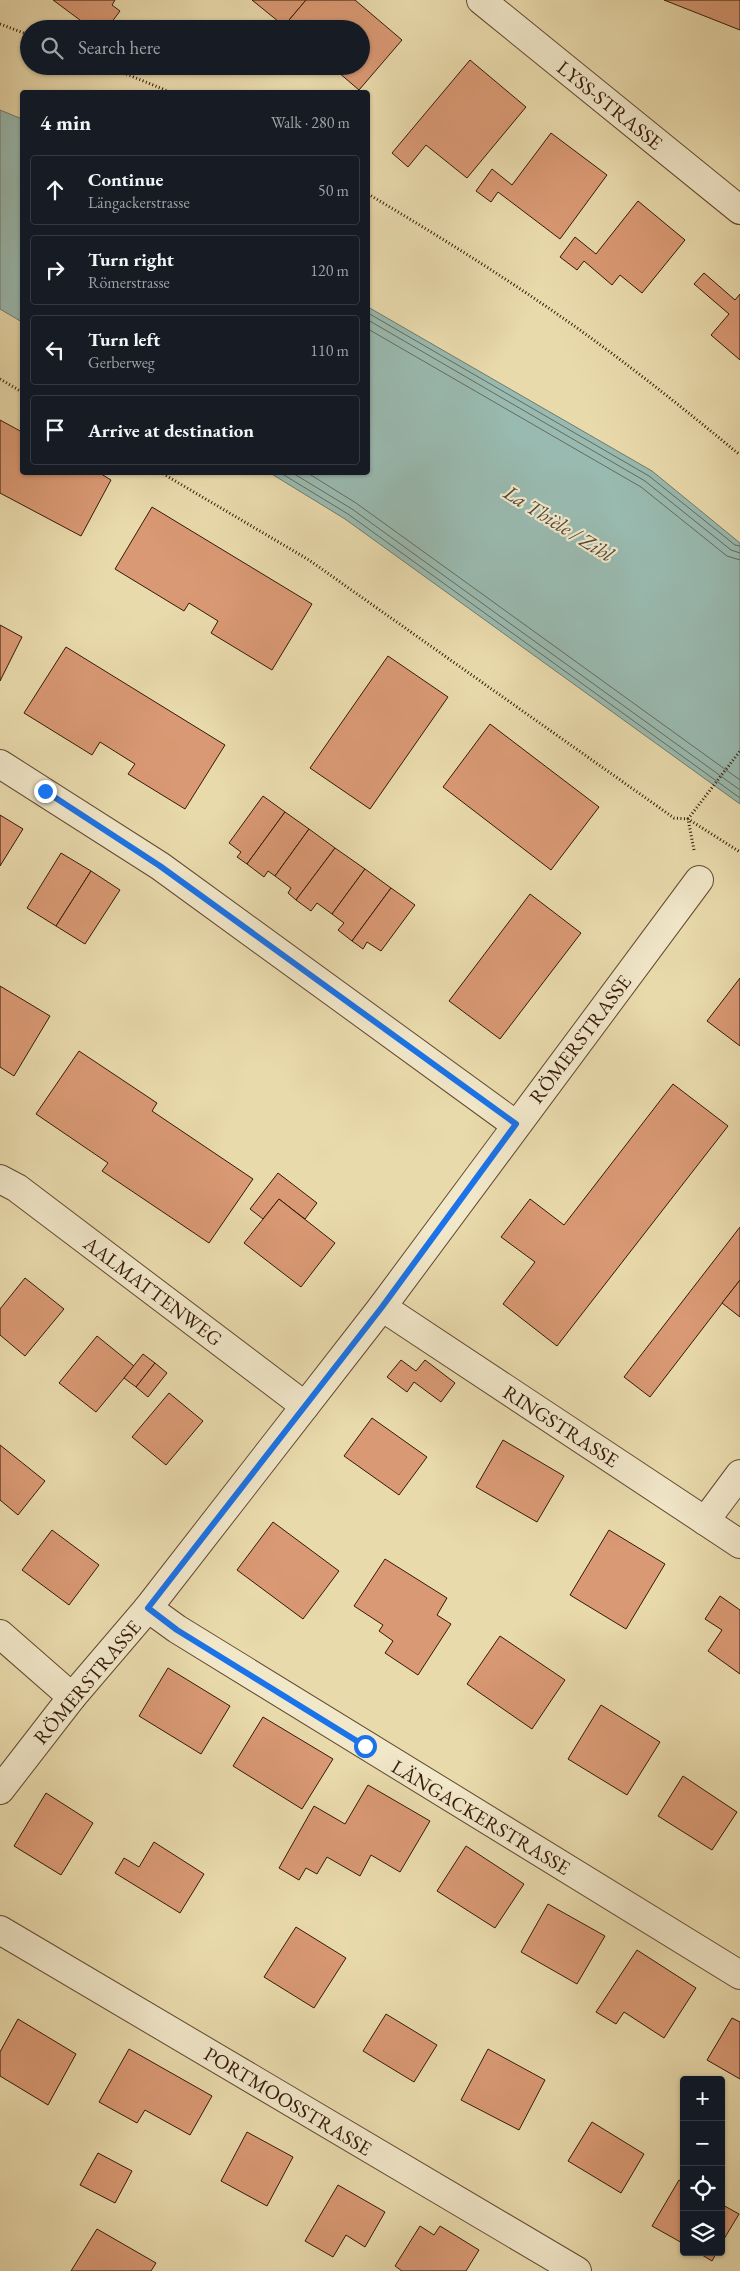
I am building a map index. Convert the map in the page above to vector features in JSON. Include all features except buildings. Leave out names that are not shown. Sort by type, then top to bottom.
[{"type":"street","name":"LYSS-STRASSE","points":[[481,0],[740,210]]},
{"type":"street","points":[[0,764],[160,866],[516,1124]]},
{"type":"street","name":"RÖMERSTRASSE","points":[[0,1790],[72,1697],[148,1608],[382,1307],[699,880]]},
{"type":"street","name":"AALMATTENWEG","points":[[0,1179],[17,1188],[305,1406]]},
{"type":"street","name":"RINGSTRASSE","points":[[382,1307],[740,1544]]},
{"type":"street","points":[[705,1521],[740,1474]]},
{"type":"street","name":"LÄNGACKERSTRASSE","points":[[148,1608],[193,1640],[740,1975]]},
{"type":"street","points":[[0,1634],[72,1697]]},
{"type":"street","name":"PORTMOOSSTRASSE","points":[[0,1930],[577,2271]]},
{"type":"path","points":[[0,24],[20,32]]},
{"type":"path","points":[[129,75],[165,90]]},
{"type":"path","points":[[370,195],[452,244],[597,342],[740,455]]},
{"type":"path","points":[[0,379],[20,391]]},
{"type":"path","points":[[165,475],[309,560],[674,818],[688,819],[740,852]]},
{"type":"path","points":[[688,819],[740,751]]},
{"type":"water","points":[[0,110],[20,118],[20,321],[0,309]]},
{"type":"water","name":"La Thièle / Zihl","points":[[370,308],[652,471],[740,543],[740,804],[345,519],[273,475],[370,475]]},
{"type":"route","points":[[45,791],[160,866],[516,1124],[382,1307],[148,1608],[177,1630],[365,1746]]}]
